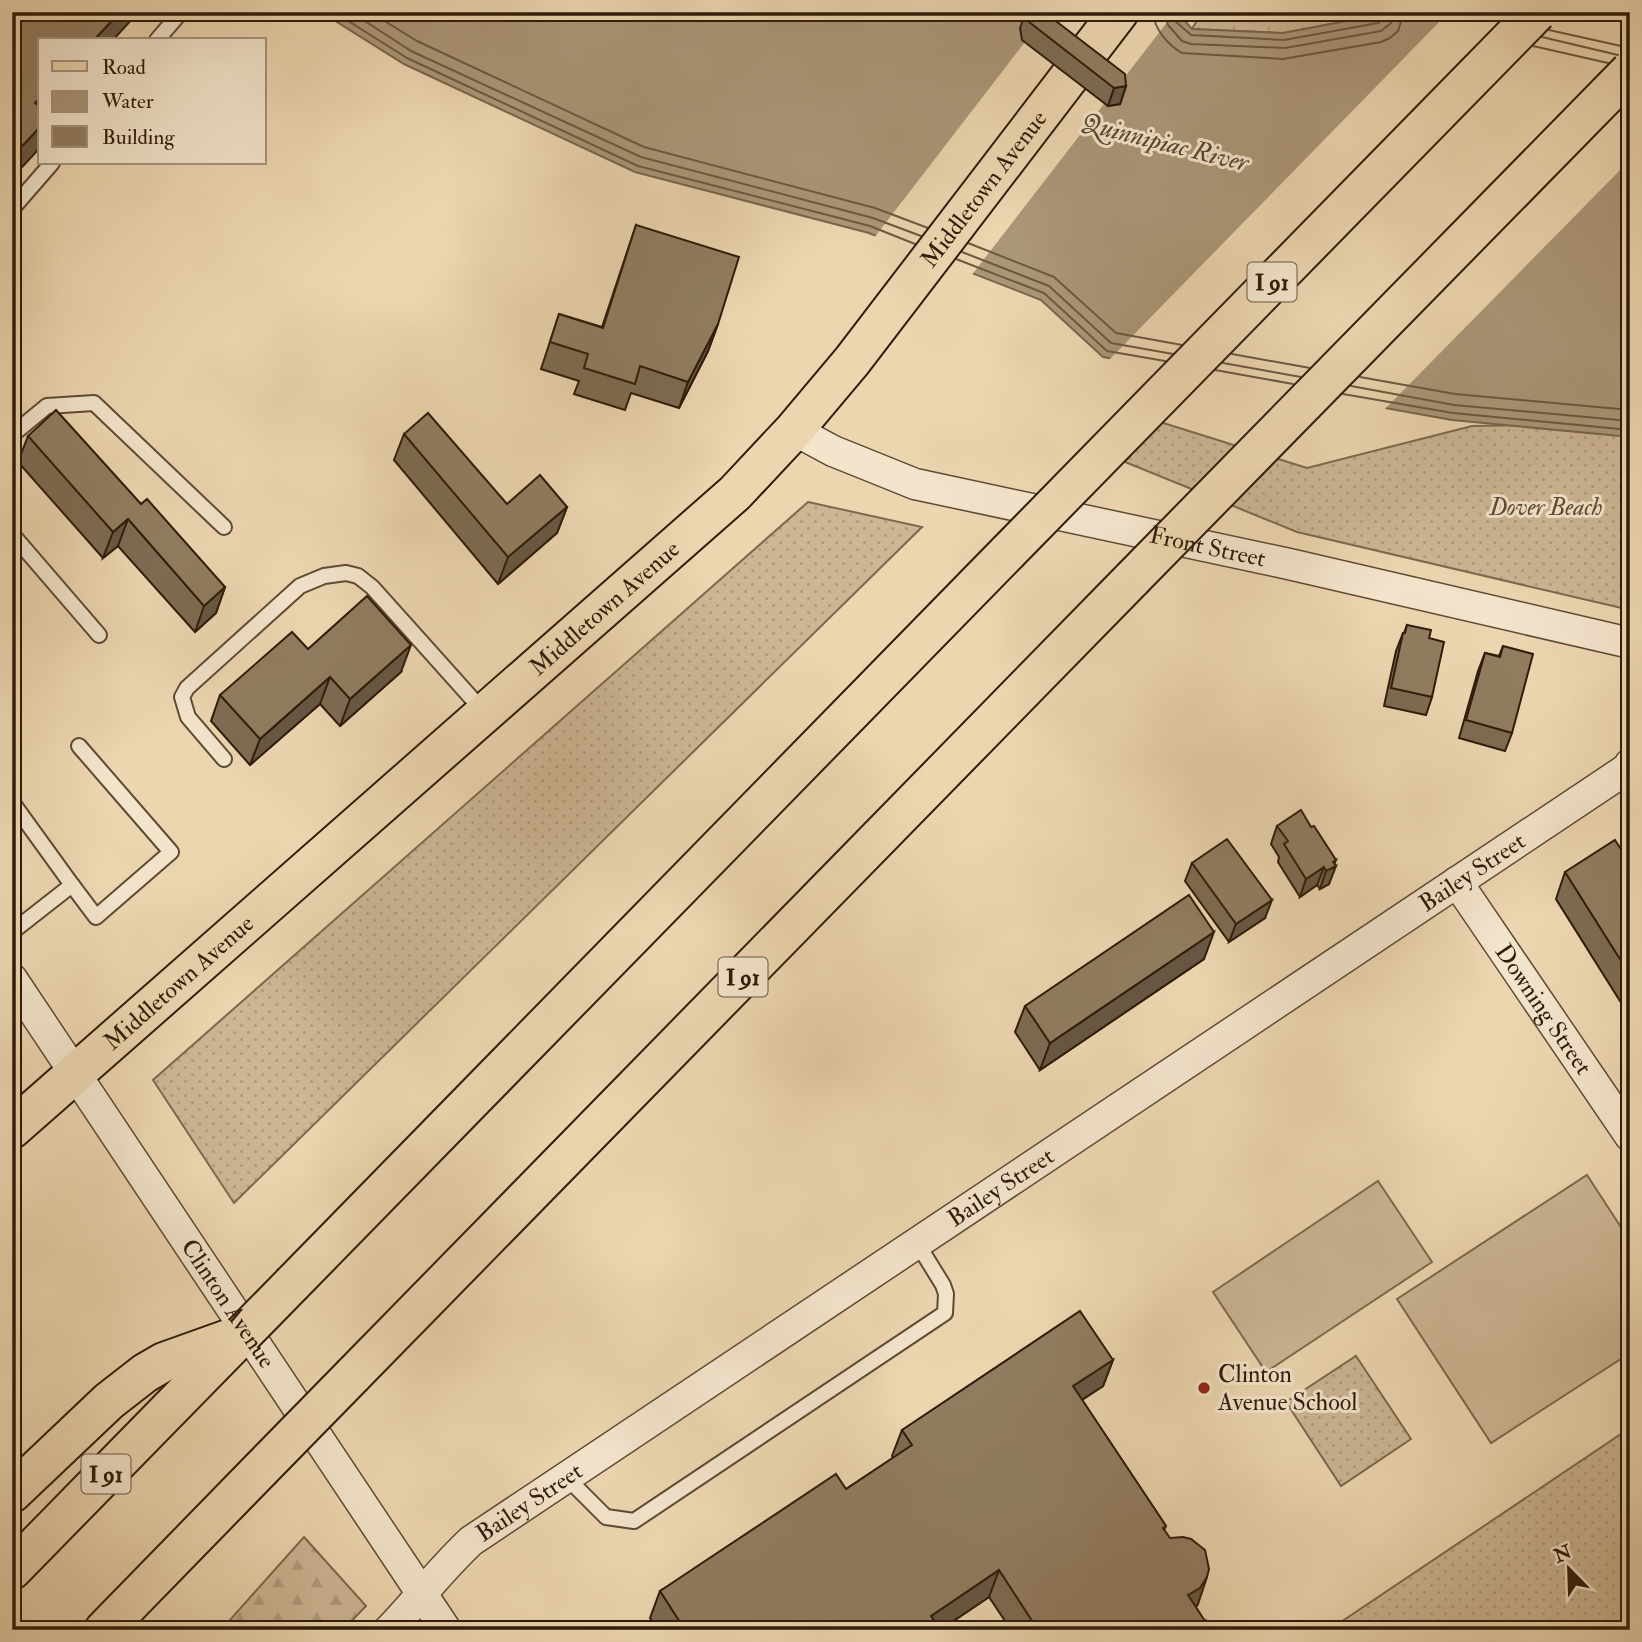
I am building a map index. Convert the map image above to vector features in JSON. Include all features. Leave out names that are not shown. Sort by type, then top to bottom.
[{"type":"main road","name":"Middletown Avenue","points":[[12,1129],[735,493],[794,430],[852,361],[1119,12]]},
{"type":"main road","name":"I 91","points":[[12,1570],[193,1366],[243,1334],[1537,12]]},
{"type":"main road","name":"I 91","points":[[104,1630],[1630,71]]},
{"type":"main road","points":[[12,1493],[126,1386],[145,1373],[193,1366]]},
{"type":"street","name":"Front Street","points":[[794,430],[833,451],[915,484],[1289,564],[1630,643]]},
{"type":"street","name":"Bailey Street","points":[[388,1630],[423,1595],[449,1561],[471,1541],[1628,768],[1630,764]]},
{"type":"street","name":"Downing Street","points":[[1457,881],[1630,1136]]},
{"type":"street","name":"Clinton Avenue","points":[[12,979],[446,1630]]},
{"type":"lane","points":[[159,38],[181,12]]},
{"type":"lane","points":[[12,209],[51,164]]},
{"type":"lane","points":[[12,435],[47,405],[94,403],[224,527]]},
{"type":"lane","points":[[12,534],[99,635]]},
{"type":"lane","points":[[224,759],[188,717],[183,697],[187,688],[300,586],[324,576],[346,573],[358,576],[372,587],[485,713]]},
{"type":"lane","points":[[12,802],[96,917],[171,852],[79,747]]},
{"type":"lane","points":[[12,932],[72,886]]},
{"type":"lane","points":[[566,1477],[606,1517],[634,1521],[944,1313],[946,1293],[943,1285],[917,1243]]},
{"type":"green space","points":[[1202,12],[1395,12],[1283,33],[1192,29]]},
{"type":"green space","name":"Dover Beach","points":[[1141,416],[1307,468],[1472,426],[1579,424],[1630,433],[1630,610],[1297,532],[1108,455]]},
{"type":"green space","points":[[808,502],[922,527],[234,1203],[153,1080]]},
{"type":"green space","points":[[1587,1175],[1630,1241],[1630,1353],[1491,1443],[1397,1299]]},
{"type":"green space","points":[[1378,1181],[1432,1262],[1266,1372],[1213,1292]]},
{"type":"green space","points":[[1356,1356],[1411,1439],[1341,1486],[1286,1402]]},
{"type":"green space","points":[[1630,1428],[1630,1630],[1329,1630]]},
{"type":"green space","points":[[304,1537],[366,1606],[343,1630],[221,1630]]},
{"type":"water","name":"Quinnipiac River","points":[[321,12],[1177,12],[1192,29],[1283,33],[1395,12],[1504,12],[1630,41],[1630,437],[1452,420],[1103,357],[1041,300],[869,233],[635,172],[404,64]]},
{"type":"pier","points":[[1048,12],[1175,12],[971,276],[874,238]]},
{"type":"pier","points":[[1449,12],[1519,12],[1630,38],[1630,160],[1383,411],[1107,362]]},
{"type":"building","points":[[12,12],[120,12],[96,38],[38,38],[38,100],[35,103],[38,105],[38,129],[12,157]]},
{"type":"building","points":[[1027,12],[1044,12],[1125,74],[1126,86],[1114,88],[1029,22]]},
{"type":"building","points":[[636,225],[739,257],[718,324],[688,382],[640,366],[635,384],[584,368],[588,354],[550,342],[559,314],[603,328]]},
{"type":"building","points":[[56,410],[141,504],[147,499],[225,587],[204,606],[128,519],[113,532],[28,436]]},
{"type":"building","points":[[428,413],[507,504],[540,475],[567,507],[508,557],[404,434]]},
{"type":"building","points":[[367,596],[411,645],[350,699],[330,677],[260,739],[220,695],[292,632],[308,649]]},
{"type":"building","points":[[1407,625],[1431,630],[1429,638],[1444,642],[1432,697],[1391,688]]},
{"type":"building","points":[[1503,646],[1533,654],[1512,733],[1466,720],[1485,653],[1500,657]]},
{"type":"building","points":[[1301,810],[1336,860],[1333,862],[1336,866],[1326,871],[1324,867],[1306,879],[1284,844],[1288,841],[1277,826]]},
{"type":"building","points":[[1227,839],[1272,900],[1236,924],[1192,863]]},
{"type":"building","points":[[1615,840],[1626,857],[1630,854],[1630,975],[1565,872]]},
{"type":"building","points":[[1189,895],[1214,932],[1050,1043],[1025,1006]]},
{"type":"building","points":[[1080,1311],[1113,1360],[1073,1386],[1166,1526],[1163,1528],[1170,1538],[1191,1539],[1205,1550],[1209,1569],[1207,1577],[1200,1588],[1188,1595],[1205,1621],[1191,1630],[1038,1630],[999,1570],[931,1616],[940,1630],[685,1630],[660,1591],[836,1474],[846,1489],[912,1445],[902,1430]]},
{"type":"place","name":"Clinton Avenue School","points":[[1204,1388]]}]
